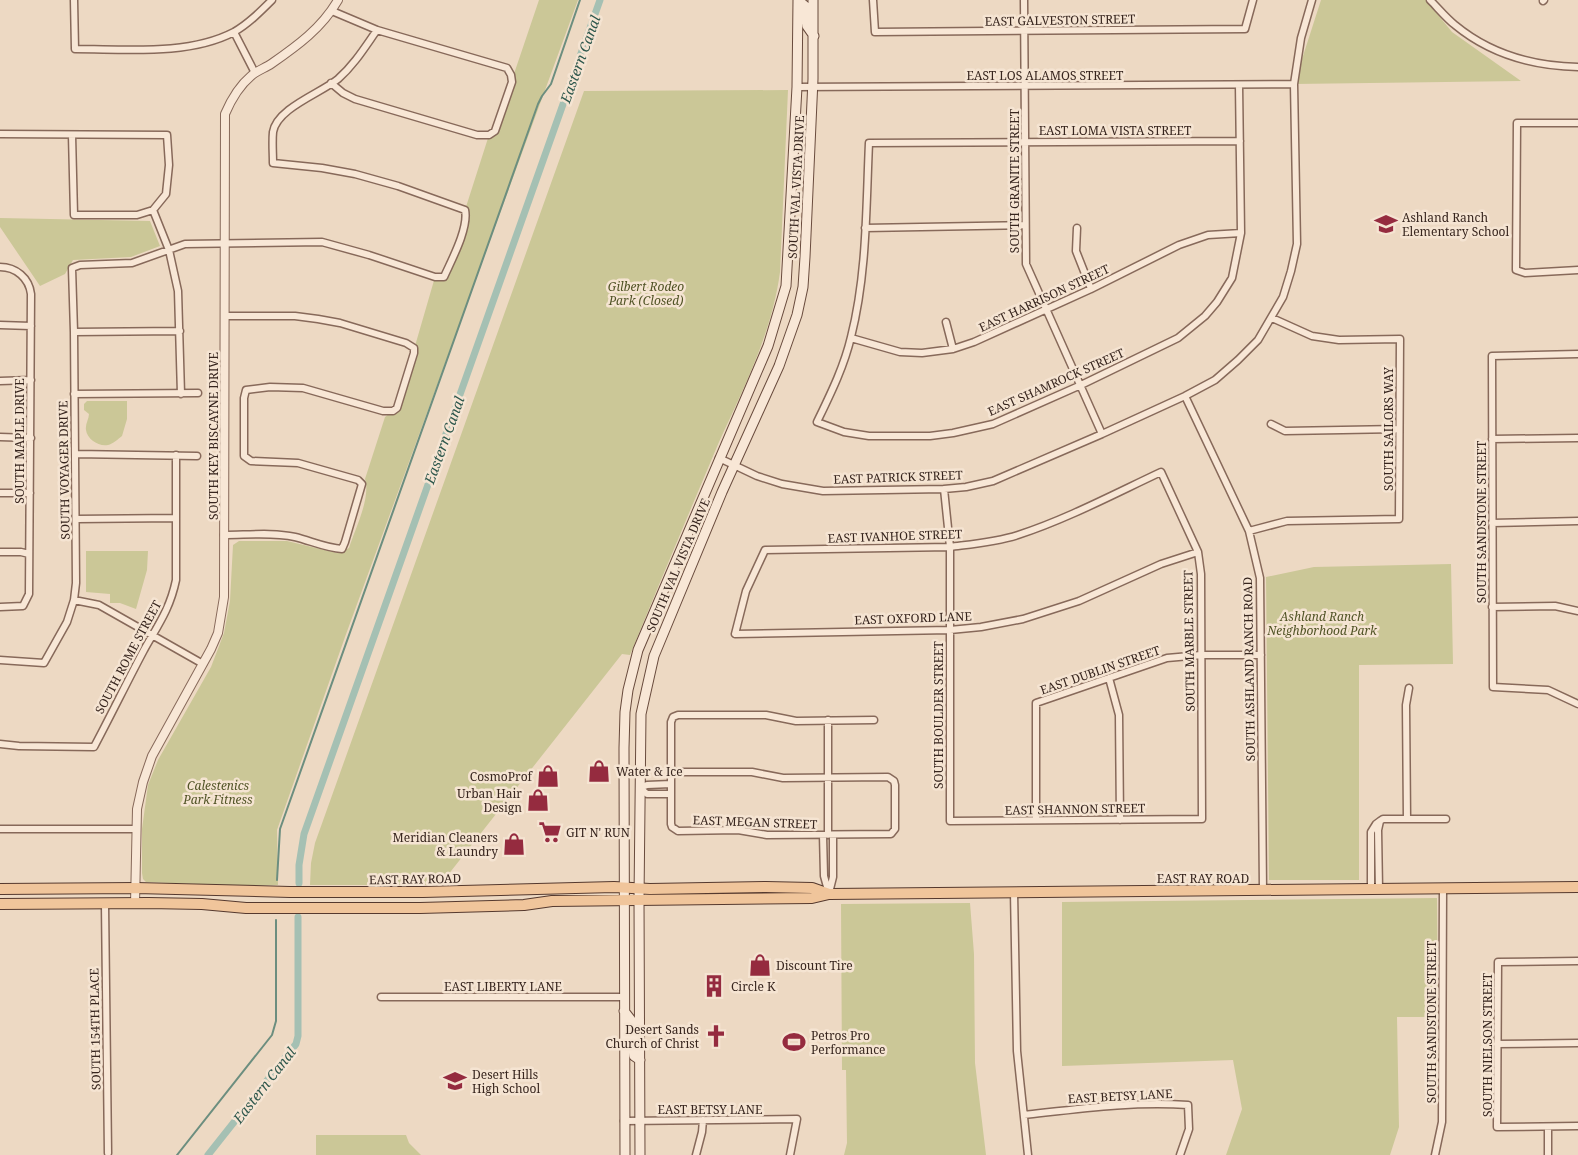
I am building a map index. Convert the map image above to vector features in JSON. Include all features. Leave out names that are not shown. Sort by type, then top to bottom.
[{"type":"main road","points":[[798,0],[805,6],[807,26],[814,36]]},
{"type":"main road","name":"SOUTH VAL VISTA DRIVE","points":[[625,1155],[624,788],[625,712],[628,690],[638,650],[768,346],[786,286],[797,87],[798,0]]},
{"type":"main road","name":"SOUTH VAL VISTA DRIVE","points":[[640,1155],[640,730],[644,693],[654,656],[668,618],[779,366],[797,315],[806,257],[813,87],[814,0]]},
{"type":"main road","points":[[653,613],[668,618]]},
{"type":"main road","points":[[624,788],[640,788]]},
{"type":"main road","name":"EAST RAY ROAD","points":[[0,889],[136,888],[290,892],[469,891],[624,887],[812,888],[829,894]]},
{"type":"main road","points":[[0,896],[4,896],[14,888]]},
{"type":"main road","name":"EAST RAY ROAD","points":[[0,904],[202,904],[246,908],[420,908],[524,905],[552,901],[812,898],[829,894],[1578,888]]},
{"type":"main road","points":[[420,908],[433,900],[460,900],[469,891]]},
{"type":"main road","points":[[624,1011],[631,1020],[634,1056],[640,1060]]},
{"type":"street","points":[[74,0],[75,48],[176,48],[211,41],[234,32],[254,18],[272,0]]},
{"type":"street","name":"SOUTH KEY BISCAYNE DRIVE","points":[[135,904],[138,803],[147,769],[152,756],[204,664],[218,633],[224,597],[225,114],[236,92],[251,75],[269,66],[314,32],[332,11],[338,0]]},
{"type":"street","name":"EAST GALVESTON STREET","points":[[873,0],[875,32],[1245,29],[1253,0]]},
{"type":"street","name":"SOUTH GRANITE STREET","points":[[1024,0],[1026,264],[1102,434]]},
{"type":"street","points":[[1185,396],[1215,380],[1258,340],[1283,297],[1297,244],[1294,84],[1301,38],[1312,0]]},
{"type":"street","points":[[1430,0],[1454,25],[1489,48],[1526,61],[1578,67]]},
{"type":"street","points":[[331,83],[343,93],[355,99],[477,135],[488,135],[495,131],[512,82],[507,68],[377,30],[332,11]]},
{"type":"street","points":[[169,250],[185,244],[322,242],[369,255],[434,277],[444,278],[462,232],[466,217],[465,210],[398,186],[355,174],[322,168],[273,163],[274,131],[280,119],[337,79],[358,58],[377,30]]},
{"type":"street","points":[[234,32],[256,73]]},
{"type":"street","name":"EAST LOS ALAMOS STREET","points":[[797,87],[1294,84]]},
{"type":"street","points":[[1239,85],[1241,233]]},
{"type":"street","points":[[1578,123],[1517,123],[1516,270],[1525,273],[1578,270]]},
{"type":"street","points":[[0,134],[167,135],[169,165],[166,194],[153,210],[137,215],[74,215],[72,135]]},
{"type":"street","name":"EAST LOMA VISTA STREET","points":[[865,228],[869,143],[1240,141]]},
{"type":"street","points":[[153,210],[169,250],[178,291],[181,394]]},
{"type":"street","points":[[851,338],[861,286],[865,228],[1026,225]]},
{"type":"street","points":[[1077,228],[1076,251],[1091,289]]},
{"type":"street","name":"EAST HARRISON STREET","points":[[851,338],[900,352],[922,353],[953,349],[974,342],[1091,289],[1178,245],[1208,235],[1241,233]]},
{"type":"street","name":"EAST SHAMROCK STREET","points":[[851,338],[838,378],[817,422],[844,432],[868,436],[930,436],[981,427],[1007,419],[1178,338],[1205,316],[1217,302],[1232,278],[1241,233]]},
{"type":"street","name":"SOUTH VOYAGER DRIVE","points":[[0,660],[44,663],[67,622],[74,600],[77,518],[72,268],[80,265],[132,263],[169,250]]},
{"type":"street","name":"SOUTH MAPLE DRIVE","points":[[0,267],[13,268],[30,287],[31,326],[29,594],[23,606],[0,607]]},
{"type":"street","points":[[224,536],[273,535],[294,537],[334,548],[342,548],[362,484],[358,480],[298,463],[251,461],[244,456],[244,398],[246,390],[270,387],[302,388],[384,411],[393,411],[397,408],[414,353],[414,348],[406,343],[340,323],[294,316],[225,316]]},
{"type":"street","name":"SOUTH SAILORS WAY","points":[[1249,531],[1287,521],[1399,519],[1400,339],[1340,340],[1312,336],[1272,318]]},
{"type":"street","points":[[946,322],[953,349]]},
{"type":"street","points":[[0,326],[31,326]]},
{"type":"street","points":[[74,332],[180,331]]},
{"type":"street","name":"SOUTH SANDSTONE STREET","points":[[1578,354],[1492,356],[1493,687],[1548,690],[1578,704]]},
{"type":"street","points":[[0,380],[31,380]]},
{"type":"street","points":[[74,394],[198,393]]},
{"type":"street","name":"EAST PATRICK STREET","points":[[720,458],[782,484],[823,491],[944,489],[993,481],[1185,396]]},
{"type":"street","name":"SOUTH ASHLAND RANCH ROAD","points":[[1185,396],[1249,531],[1260,578],[1263,890]]},
{"type":"street","points":[[1271,424],[1286,430],[1400,429]]},
{"type":"street","points":[[0,438],[31,438]]},
{"type":"street","points":[[1492,438],[1578,438]]},
{"type":"street","points":[[76,454],[197,456]]},
{"type":"street","name":"SOUTH ROME STREET","points":[[0,744],[94,747],[152,636],[168,610],[173,593],[176,580],[176,456]]},
{"type":"street","name":"EAST IVANHOE STREET","points":[[735,634],[746,592],[765,550],[950,547],[979,544],[1016,535],[1054,522],[1161,472]]},
{"type":"street","name":"SOUTH MARBLE STREET","points":[[1161,472],[1198,552],[1201,574],[1202,819]]},
{"type":"street","name":"SOUTH BOULDER STREET","points":[[944,489],[950,547],[950,821]]},
{"type":"street","points":[[0,493],[30,493]]},
{"type":"street","points":[[77,518],[176,518]]},
{"type":"street","points":[[1492,523],[1578,521]]},
{"type":"street","points":[[0,552],[29,554]]},
{"type":"street","name":"EAST OXFORD LANE","points":[[735,634],[950,630],[982,627],[1023,619],[1079,601],[1161,564],[1198,552]]},
{"type":"street","points":[[74,600],[99,605],[204,664]]},
{"type":"street","points":[[1492,607],[1554,606],[1578,611]]},
{"type":"street","name":"EAST DUBLIN STREET","points":[[1036,820],[1036,703],[1167,658],[1201,655],[1261,655]]},
{"type":"street","points":[[1109,678],[1119,715],[1120,820]]},
{"type":"street","points":[[1407,819],[1406,705],[1409,688]]},
{"type":"street","points":[[671,784],[647,784],[640,788],[647,794],[671,794],[671,784],[671,722],[673,716],[766,715],[796,720],[874,720]]},
{"type":"street","points":[[828,720],[828,835],[824,876],[829,894]]},
{"type":"street","points":[[671,772],[752,772],[783,778],[828,778]]},
{"type":"street","name":"EAST MEGAN STREET","points":[[671,794],[671,824],[678,830],[738,830],[767,836],[888,835],[893,832],[895,829],[895,785],[891,779],[888,777],[828,778]]},
{"type":"street","name":"EAST SHANNON STREET","points":[[950,821],[1202,819]]},
{"type":"street","points":[[1375,889],[1375,852],[1380,821],[1383,819],[1446,819]]},
{"type":"street","points":[[0,829],[136,829]]},
{"type":"street","name":"SOUTH SANDSTONE STREET","points":[[1435,1155],[1442,1122],[1443,888]]},
{"type":"street","points":[[1014,892],[1017,1051],[1028,1155]]},
{"type":"street","name":"SOUTH 154TH PLACE","points":[[105,904],[108,1153]]},
{"type":"street","name":"SOUTH NIELSON STREET","points":[[1548,1127],[1497,1127],[1498,962],[1578,962]]},
{"type":"street","name":"EAST LIBERTY LANE","points":[[382,997],[624,997]]},
{"type":"street","points":[[1497,1044],[1578,1043]]},
{"type":"street","name":"EAST BETSY LANE","points":[[1024,1116],[1094,1107],[1188,1105],[1189,1129],[1180,1155]]},
{"type":"street","name":"EAST BETSY LANE","points":[[624,1120],[797,1119],[790,1155]]},
{"type":"street","points":[[696,1155],[703,1120]]},
{"type":"street","points":[[1548,1155],[1548,1127],[1578,1126]]},
{"type":"green space","name":"Calestenics Park Fitness","points":[[539,0],[578,0],[345,637],[277,830],[278,885],[250,886],[146,882],[143,879],[142,873],[142,829],[148,785],[158,760],[211,667],[224,633],[230,601],[233,545],[239,541],[287,541],[337,553],[349,548],[364,504],[366,495],[365,479],[385,417],[397,408],[435,277],[444,277],[462,232],[465,210],[489,135],[495,130]]},
{"type":"green space","points":[[1321,0],[1426,0],[1452,32],[1521,81],[1294,84]]},
{"type":"green space","name":"Gilbert Rodeo Park (Closed)","points":[[788,90],[780,272],[771,317],[756,359],[719,442],[630,655],[622,654],[444,880],[443,885],[310,885],[311,863],[315,843],[584,91]]},
{"type":"green space","points":[[0,218],[150,221],[160,246],[131,257],[73,260],[65,274],[40,286],[0,227]]},
{"type":"green space","points":[[87,401],[127,401],[127,419],[122,436],[114,443],[108,445],[97,444],[87,433],[86,426],[89,414],[84,410],[84,404]]},
{"type":"green space","points":[[86,551],[148,551],[147,570],[136,609],[120,603],[110,603],[110,594],[86,592]]},
{"type":"green space","name":"Ashland Ranch Neighborhood Park","points":[[1451,564],[1453,664],[1359,665],[1359,880],[1269,880],[1266,577],[1314,567]]},
{"type":"green space","points":[[1437,898],[1438,1017],[1397,1017],[1399,1127],[1390,1155],[1226,1155],[1242,1109],[1233,1060],[1062,1066],[1062,902]]},
{"type":"green space","points":[[970,903],[974,954],[975,1063],[986,1155],[844,1155],[847,1143],[846,1070],[842,1070],[841,904]]},
{"type":"green space","points":[[316,1135],[406,1135],[409,1143],[421,1155],[316,1155]]},
{"type":"waterway","points":[[277,880],[280,829],[538,104],[551,84],[580,0]]},
{"type":"waterway","name":"Eastern Canal","points":[[299,883],[299,865],[304,834],[600,0]]},
{"type":"waterway","name":"Eastern Canal","points":[[208,1155],[296,1044],[298,1036],[298,917]]},
{"type":"waterway","points":[[177,1155],[272,1035],[276,1021],[276,920]]},
{"type":"place","name":"Ashland Ranch Elementary School","points":[[1386,224]]},
{"type":"place","name":"Water & Ice","points":[[599,771]]},
{"type":"place","name":"CosmoProf","points":[[548,776]]},
{"type":"place","name":"Urban Hair Design","points":[[538,800]]},
{"type":"place","name":"GIT N' RUN","points":[[550,832]]},
{"type":"place","name":"Meridian Cleaners & Laundry","points":[[514,844]]},
{"type":"place","name":"Discount Tire","points":[[760,965]]},
{"type":"place","name":"Circle K","points":[[714,986]]},
{"type":"place","name":"Desert Sands Church of Christ","points":[[716,1036]]},
{"type":"place","name":"Petros Pro Performance","points":[[794,1042]]},
{"type":"place","name":"Desert Hills High School","points":[[455,1081]]}]
